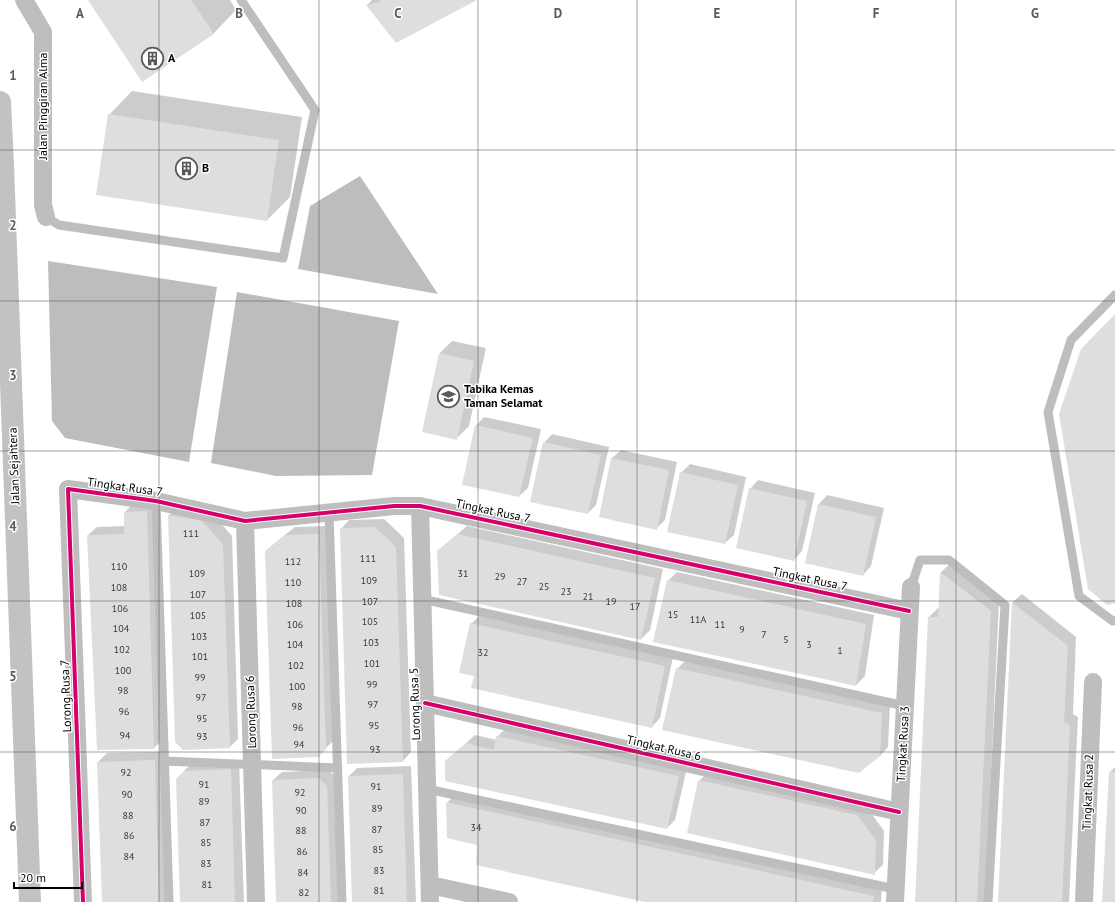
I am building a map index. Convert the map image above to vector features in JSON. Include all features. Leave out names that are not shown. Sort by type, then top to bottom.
[{"type":"main road","name":"Jalan Sejahtera","points":[[0,102],[30,902]]},
{"type":"street","name":"Jalan Pinggiran Alma","points":[[24,0],[43,32],[43,205],[46,217]]},
{"type":"street","name":"Tingkat Rusa 7","points":[[68,489],[156,501],[245,521],[329,514],[394,506],[420,506],[909,611]]},
{"type":"street","name":"Lorong Rusa 7","points":[[68,489],[83,902]]},
{"type":"street","name":"Lorong Rusa 5","points":[[420,506],[430,893]]},
{"type":"street","name":"Lorong Rusa 6","points":[[245,521],[256,902]]},
{"type":"street","name":"Tingkat Rusa 3","points":[[895,896],[911,586]]},
{"type":"street","name":"Tingkat Rusa 2","points":[[1084,902],[1093,682]]},
{"type":"street","name":"Tingkat Rusa 6","points":[[425,703],[899,812]]},
{"type":"street","points":[[430,893],[509,902]]},
{"type":"lane","points":[[46,217],[60,225],[283,258],[315,110],[241,0]]},
{"type":"lane","points":[[1115,295],[1071,340],[1048,412],[1080,596],[1115,621]]},
{"type":"lane","points":[[156,501],[169,902]]},
{"type":"lane","points":[[329,514],[342,902]]},
{"type":"lane","points":[[911,586],[920,560],[949,560],[1005,605],[988,902]]},
{"type":"lane","points":[[422,599],[904,706]]},
{"type":"lane","points":[[164,761],[338,768]]},
{"type":"lane","points":[[427,789],[895,896]]},
{"type":"shaded area","points":[[360,176],[438,294],[298,269],[310,206]]},
{"type":"shaded area","points":[[48,261],[217,287],[189,462],[65,438],[52,421]]},
{"type":"shaded area","points":[[237,292],[399,321],[372,475],[276,476],[211,463]]},
{"type":"building","name":"A","points":[[88,0],[191,0],[214,34],[142,82]]},
{"type":"building","points":[[379,0],[477,0],[396,43],[366,5],[380,2]]},
{"type":"building","name":"B","points":[[108,114],[279,140],[267,221],[96,195]]},
{"type":"building","points":[[1115,314],[1115,603],[1107,605],[1088,589],[1059,414],[1081,349]]},
{"type":"building","name":"Tabika Kemas Taman Selamat","points":[[439,353],[474,361],[457,440],[422,432]]},
{"type":"building","points":[[475,425],[533,438],[519,497],[462,485]]},
{"type":"building","points":[[543,442],[601,455],[588,514],[530,502]]},
{"type":"building","points":[[611,458],[669,470],[657,530],[599,517]]},
{"type":"building","points":[[680,472],[738,485],[725,544],[667,532]]},
{"type":"building","points":[[749,488],[807,501],[794,561],[736,548]]},
{"type":"building","points":[[818,504],[876,517],[863,576],[805,563]]},
{"type":"building","points":[[147,511],[154,749],[97,750],[87,535],[124,534],[124,512]]},
{"type":"building","points":[[168,515],[202,521],[223,544],[230,748],[183,750],[175,742]]},
{"type":"building","points":[[375,527],[396,547],[403,762],[347,764],[340,528]]},
{"type":"building","points":[[319,534],[326,749],[319,757],[272,759],[265,551],[285,535]]},
{"type":"building","points":[[457,534],[655,578],[641,640],[439,595],[437,551]]},
{"type":"building","points":[[940,572],[991,611],[977,902],[915,902],[928,617],[938,617]]},
{"type":"building","points":[[667,580],[866,624],[856,686],[653,642]]},
{"type":"building","points":[[1012,602],[1068,646],[1064,722],[1070,725],[1062,902],[998,902]]},
{"type":"building","points":[[470,623],[665,666],[652,728],[471,688],[474,676],[459,673]]},
{"type":"building","points":[[676,668],[882,713],[880,756],[859,773],[662,730]]},
{"type":"building","points":[[496,736],[679,776],[667,829],[445,781],[445,761],[466,743],[494,750]]},
{"type":"building","points":[[155,760],[159,902],[102,902],[97,762]]},
{"type":"building","points":[[231,769],[235,902],[180,902],[176,779],[184,771]]},
{"type":"building","points":[[1109,772],[1115,772],[1115,902],[1102,902]]},
{"type":"building","points":[[403,774],[407,902],[352,902],[348,776]]},
{"type":"building","points":[[319,778],[327,786],[331,902],[276,902],[272,780]]},
{"type":"building","points":[[698,780],[857,815],[876,840],[875,875],[687,833]]},
{"type":"building","points":[[446,802],[874,896],[873,902],[645,902],[476,865],[477,845],[447,838]]},
{"type":"cycle path","points":[[83,902],[68,489],[156,501],[245,521],[394,506],[420,506],[909,611]]},
{"type":"cycle path","points":[[425,703],[899,812]]},
{"type":"place","name":"A","points":[[152,58]]},
{"type":"place","name":"B","points":[[187,168]]},
{"type":"place","name":"Tabika Kemas Taman Selamat","points":[[448,396]]}]
